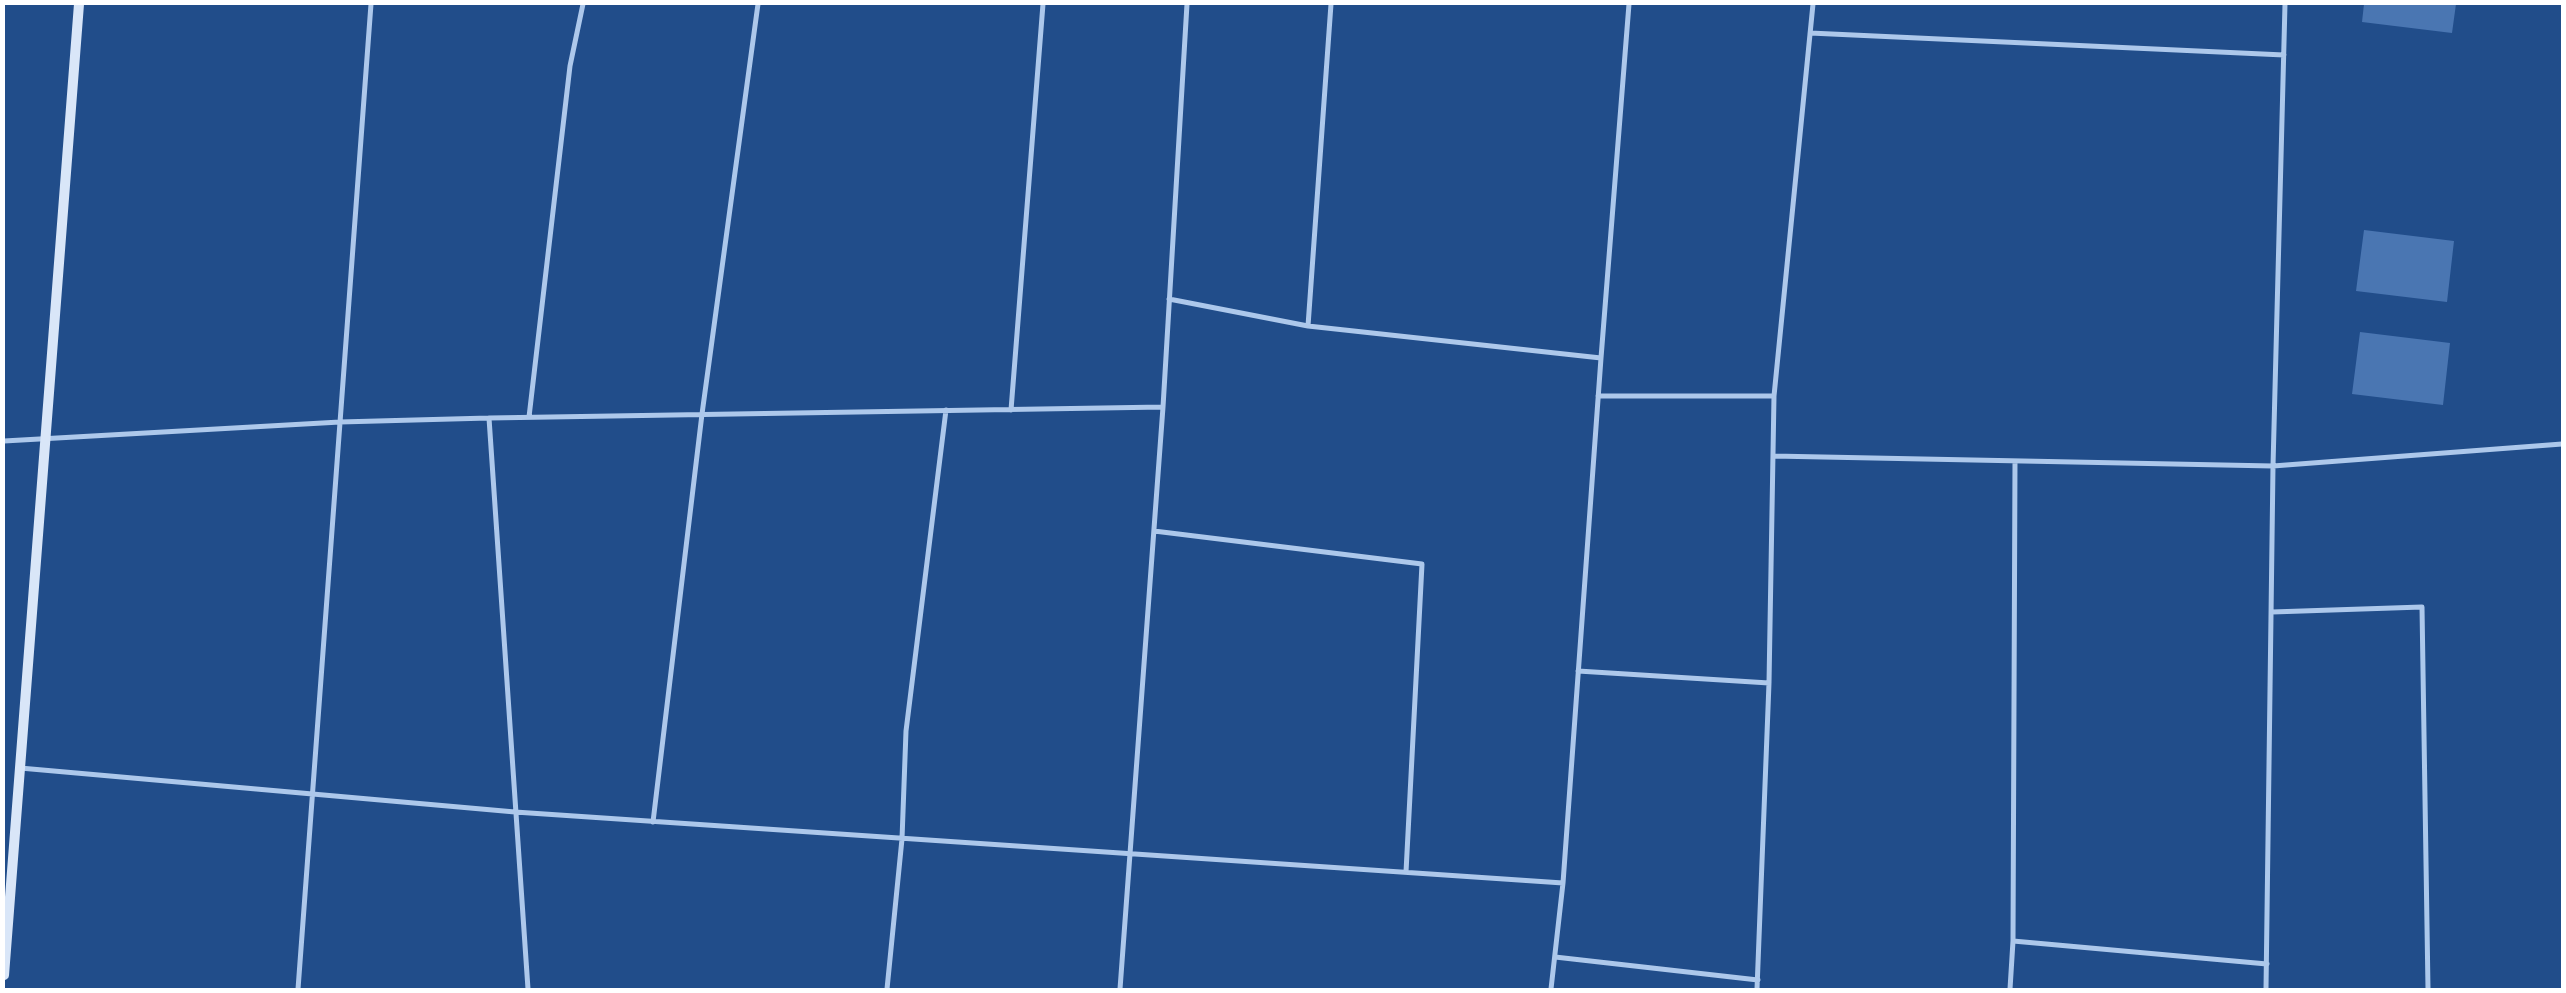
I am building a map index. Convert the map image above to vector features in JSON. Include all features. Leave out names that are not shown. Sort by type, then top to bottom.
[{"type":"street","points":[[4,975],[79,4]]},
{"type":"street","points":[[298,989],[371,4]]},
{"type":"street","points":[[528,417],[570,66],[583,4]]},
{"type":"street","points":[[653,822],[702,414],[758,4]]},
{"type":"street","points":[[1011,410],[1043,4]]},
{"type":"street","points":[[1120,989],[1163,407],[1187,4]]},
{"type":"street","points":[[1308,326],[1331,4]]},
{"type":"street","points":[[1551,989],[1563,883],[1598,396],[1630,4]]},
{"type":"street","points":[[1757,989],[1769,683],[1774,396],[1813,4]]},
{"type":"street","points":[[2266,989],[2273,466],[2286,4]]},
{"type":"street","points":[[1810,33],[2284,56]]},
{"type":"street","points":[[1169,299],[1308,326],[1601,358]]},
{"type":"street","points":[[1598,396],[1774,396]]},
{"type":"street","points":[[4,441],[340,422],[528,417],[1163,407]]},
{"type":"street","points":[[887,989],[902,838],[906,731],[946,410]]},
{"type":"street","points":[[489,418],[528,989]]},
{"type":"street","points":[[1773,456],[2273,466],[2562,444]]},
{"type":"street","points":[[2010,989],[2013,941],[2015,461]]},
{"type":"street","points":[[1154,531],[1422,564],[1406,872]]},
{"type":"street","points":[[2272,612],[2422,607],[2428,989]]},
{"type":"street","points":[[1578,671],[1769,683]]},
{"type":"street","points":[[20,768],[313,796],[515,812],[1563,883]]},
{"type":"street","points":[[2013,941],[2267,964]]},
{"type":"street","points":[[1555,958],[1758,980]]},
{"type":"building","points":[[2364,4],[2456,4],[2452,33],[2362,22]]},
{"type":"building","points":[[2364,230],[2454,241],[2447,302],[2356,291]]},
{"type":"building","points":[[2360,332],[2450,343],[2443,405],[2352,394]]}]
